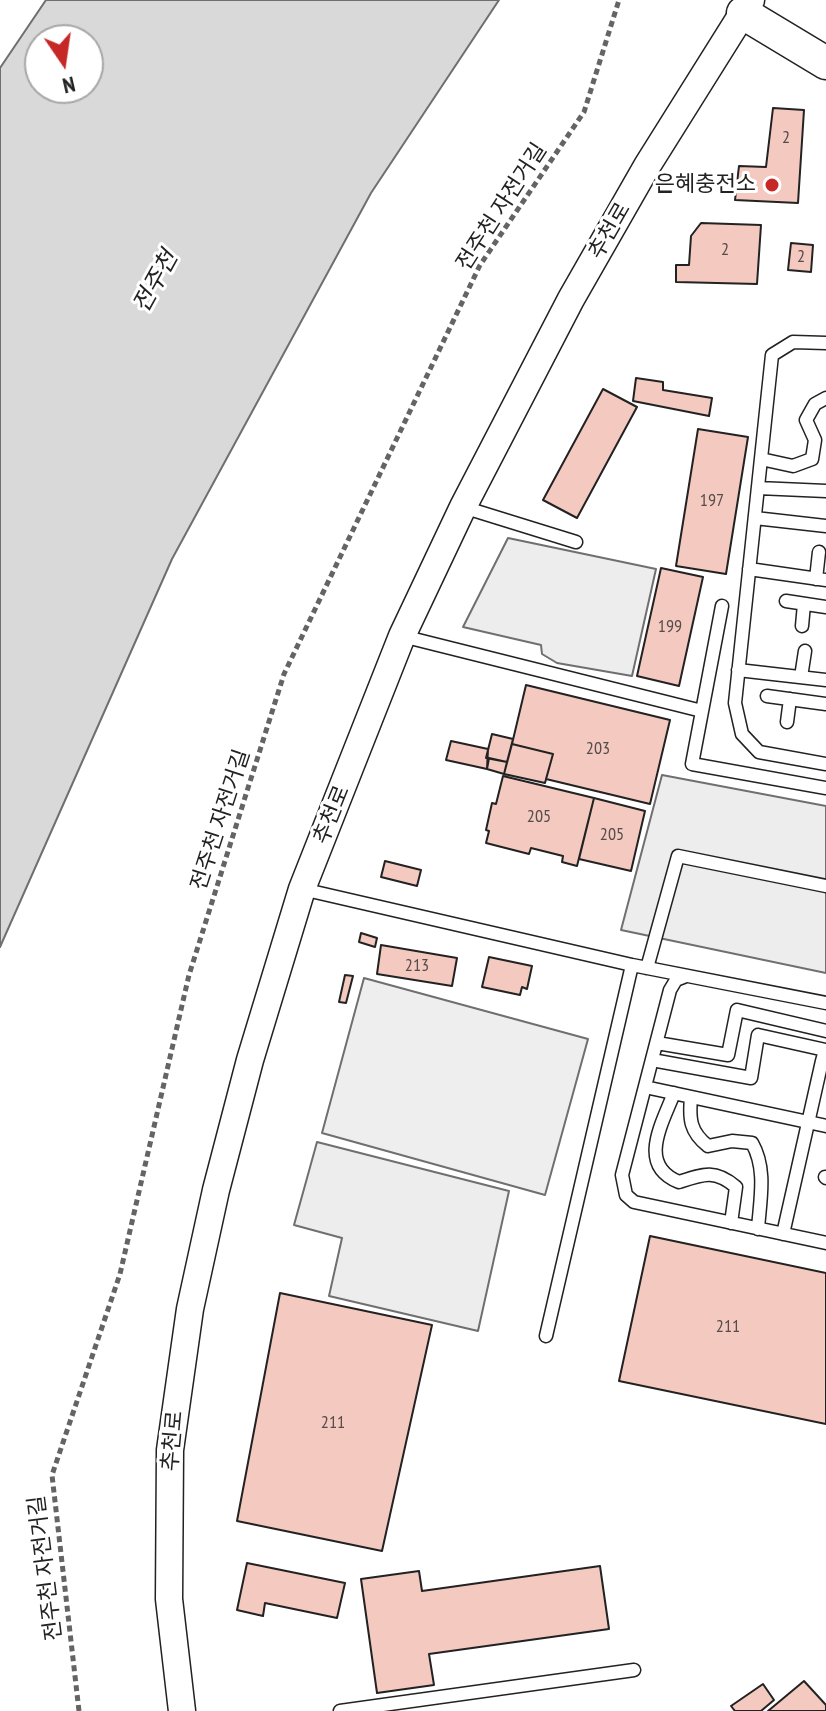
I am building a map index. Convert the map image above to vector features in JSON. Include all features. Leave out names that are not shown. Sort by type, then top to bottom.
[{"type":"street","points":[[747,6],[826,63]]},
{"type":"street","name":"추천로","points":[[182,1711],[169,1599],[170,1450],[190,1309],[216,1190],[250,1060],[302,889],[402,636],[463,507],[571,299],[647,166],[747,6]]},
{"type":"lane","points":[[826,343],[793,342],[772,355],[735,703],[742,734],[759,752],[826,764]]},
{"type":"lane","points":[[761,459],[793,466],[812,459],[815,440],[806,420],[815,404],[826,398]]},
{"type":"lane","points":[[758,488],[826,491]]},
{"type":"lane","points":[[463,507],[576,542]]},
{"type":"lane","points":[[755,518],[826,526]]},
{"type":"lane","points":[[749,569],[821,579],[819,552]]},
{"type":"lane","points":[[786,601],[826,607]]},
{"type":"lane","points":[[802,626],[804,604]]},
{"type":"lane","points":[[722,606],[692,764],[826,788]]},
{"type":"lane","points":[[402,636],[702,711]]},
{"type":"lane","points":[[801,677],[805,651]]},
{"type":"lane","points":[[738,670],[826,680]]},
{"type":"lane","points":[[767,696],[826,704]]},
{"type":"lane","points":[[787,722],[790,699]]},
{"type":"lane","points":[[647,968],[678,856],[826,886]]},
{"type":"lane","points":[[302,889],[632,965],[826,1003]]},
{"type":"lane","points":[[546,1336],[632,965]]},
{"type":"lane","points":[[689,975],[676,980],[670,990],[622,1175],[626,1195],[634,1202],[826,1243]]},
{"type":"lane","points":[[657,1043],[728,1055],[737,1010],[826,1031]]},
{"type":"lane","points":[[652,1060],[751,1078],[758,1035],[825,1054],[783,1234]]},
{"type":"lane","points":[[645,1087],[826,1126]]},
{"type":"lane","points":[[674,1093],[658,1136],[655,1162],[663,1176],[679,1182],[705,1174],[725,1177],[736,1187],[731,1223]]},
{"type":"lane","points":[[691,1097],[689,1116],[694,1135],[708,1146],[732,1141],[752,1143],[760,1157],[762,1180],[758,1229]]},
{"type":"lane","points":[[340,1711],[634,1670]]},
{"type":"path","name":"전주천 자전거길","points":[[79,1711],[52,1475],[120,1274],[189,975],[284,674],[480,265],[584,112],[619,0]]},
{"type":"shaded area","points":[[508,538],[656,569],[632,676],[557,663],[542,654],[541,645],[463,627]]},
{"type":"shaded area","points":[[662,775],[826,806],[826,973],[621,930]]},
{"type":"shaded area","points":[[364,978],[588,1039],[545,1195],[322,1133]]},
{"type":"shaded area","points":[[317,1142],[509,1191],[478,1331],[329,1296],[342,1238],[294,1225]]},
{"type":"water","name":"전주천","points":[[46,0],[499,0],[371,193],[172,559],[0,947],[0,68],[24,33],[24,104],[104,104],[104,24],[30,24]]},
{"type":"building","points":[[773,108],[804,110],[798,203],[735,200],[739,166],[766,167]]},
{"type":"building","points":[[701,223],[761,225],[757,284],[676,282],[676,265],[689,265],[691,236]]},
{"type":"building","points":[[791,243],[813,245],[811,272],[788,270]]},
{"type":"building","points":[[636,378],[663,382],[663,390],[712,398],[709,416],[633,401]]},
{"type":"building","points":[[603,389],[637,407],[577,518],[543,500]]},
{"type":"building","points":[[698,429],[748,437],[726,574],[676,566]]},
{"type":"building","points":[[661,568],[703,577],[679,686],[637,676]]},
{"type":"building","points":[[526,685],[670,720],[650,804],[546,779],[553,754],[512,744]]},
{"type":"building","points":[[492,734],[513,739],[507,762],[486,758]]},
{"type":"building","points":[[451,741],[488,749],[487,769],[446,760]]},
{"type":"building","points":[[512,744],[553,754],[545,783],[504,774]]},
{"type":"building","points":[[489,758],[507,762],[504,774],[487,769]]},
{"type":"building","points":[[503,776],[594,798],[577,866],[562,862],[563,856],[531,848],[529,854],[486,843],[492,803],[496,804]]},
{"type":"building","points":[[594,798],[645,811],[631,871],[579,859]]},
{"type":"building","points":[[385,861],[421,870],[417,886],[381,877]]},
{"type":"building","points":[[361,933],[377,938],[375,947],[359,942]]},
{"type":"building","points":[[381,945],[457,958],[452,986],[377,974]]},
{"type":"building","points":[[489,957],[532,966],[527,989],[522,987],[520,995],[482,987]]},
{"type":"building","points":[[345,975],[353,976],[346,1003],[339,1002]]},
{"type":"building","points":[[650,1236],[826,1273],[826,1424],[619,1381]]},
{"type":"building","points":[[280,1293],[432,1325],[382,1551],[237,1521]]},
{"type":"building","points":[[247,1563],[345,1583],[337,1618],[265,1603],[263,1616],[237,1610]]},
{"type":"building","points":[[600,1566],[609,1629],[429,1654],[434,1685],[377,1693],[361,1579],[419,1571],[422,1591]]},
{"type":"building","points":[[804,1681],[826,1705],[826,1711],[768,1711]]},
{"type":"building","points":[[763,1684],[774,1700],[761,1711],[735,1711],[731,1706]]},
{"type":"place","name":"은혜충전소","points":[[772,185]]}]
